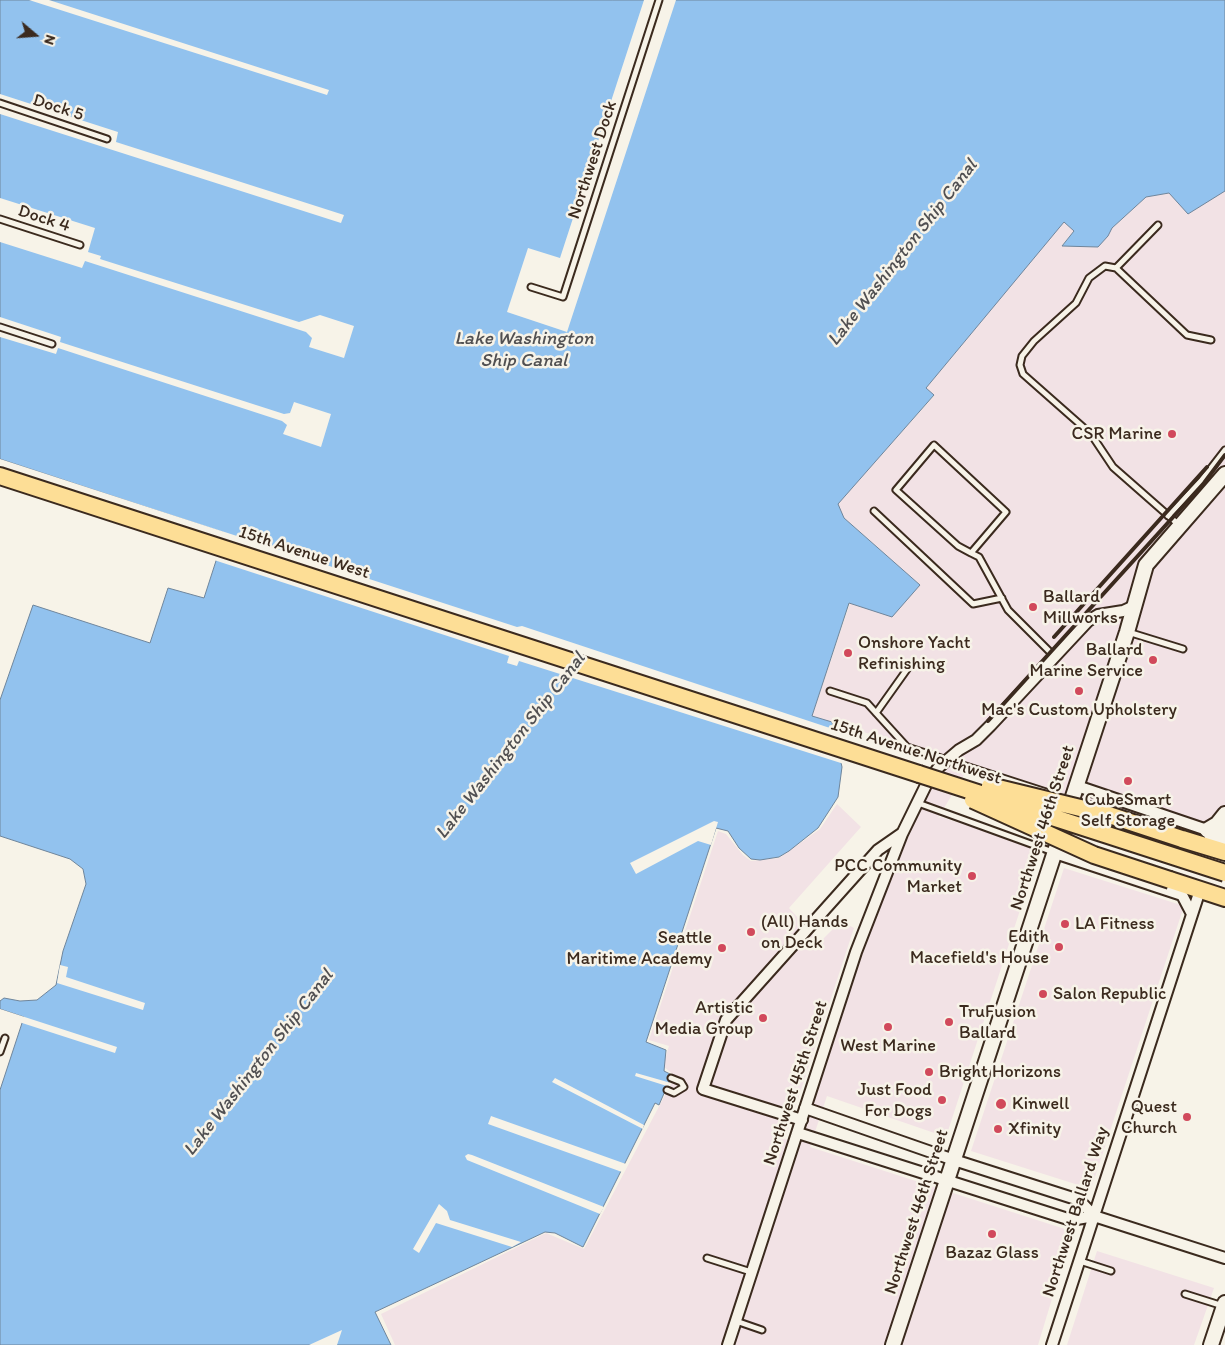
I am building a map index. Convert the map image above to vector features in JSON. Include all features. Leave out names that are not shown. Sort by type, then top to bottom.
[{"type":"main road","name":"15th Avenue West","points":[[0,476],[595,669]]},
{"type":"main road","name":"15th Avenue Northwest","points":[[595,669],[1225,873]]},
{"type":"main road","points":[[919,774],[971,782],[1109,815],[1220,851]]},
{"type":"main road","points":[[919,774],[1094,855],[1225,898]]},
{"type":"street","name":"Northwest 46th Street","points":[[893,1345],[1127,632],[1146,565],[1174,521],[1224,478]]},
{"type":"street","name":"Northwest 45th Street","points":[[728,1345],[856,952],[902,834],[927,783],[947,760],[976,740],[1088,621],[1098,615],[1123,611],[1134,606]]},
{"type":"street","points":[[1077,786],[1207,830],[1220,851]]},
{"type":"street","points":[[1207,830],[1217,824],[1225,814]]},
{"type":"street","points":[[1220,851],[1225,822]]},
{"type":"street","points":[[802,1120],[704,1089],[726,1020],[878,850],[902,834]]},
{"type":"street","points":[[1055,853],[1182,895],[1192,914]]},
{"type":"street","name":"Northwest Ballard Way","points":[[1052,1345],[1200,890]]},
{"type":"street","points":[[806,1108],[954,1160],[1079,1200],[1094,1216]]},
{"type":"street","points":[[798,1133],[1071,1220],[1094,1216],[1225,1258]]},
{"type":"street","points":[[1211,1345],[1224,1305]]},
{"type":"lane","name":"Northwest Dock","points":[[531,287],[562,297],[659,0]]},
{"type":"lane","name":"Dock 5","points":[[0,103],[107,139]]},
{"type":"lane","name":"Dock 4","points":[[0,219],[80,245]]},
{"type":"lane","points":[[1116,268],[1158,225]]},
{"type":"lane","points":[[1211,340],[1188,335],[1116,268],[1105,266],[1089,278],[1076,304],[1034,341],[1022,356],[1020,365],[1023,374],[1091,434],[1113,467],[1174,521],[1225,450]]},
{"type":"lane","points":[[0,327],[52,344]]},
{"type":"lane","points":[[971,553],[1006,512],[934,445],[896,490],[958,546],[971,553],[979,557],[1016,619],[1055,657]]},
{"type":"lane","points":[[874,511],[973,604],[1002,598]]},
{"type":"lane","points":[[1127,632],[1183,649]]},
{"type":"lane","points":[[830,691],[867,703],[876,713],[908,668]]},
{"type":"lane","name":"15th Avenue Northwest","points":[[876,713],[907,748],[1072,800]]},
{"type":"lane","points":[[917,802],[1055,853]]},
{"type":"lane","points":[[0,1052],[5,1038]]},
{"type":"lane","points":[[667,1090],[674,1093],[684,1087],[681,1082],[671,1078]]},
{"type":"lane","points":[[706,1258],[752,1272]]},
{"type":"lane","points":[[1079,1261],[1111,1271]]},
{"type":"lane","points":[[1185,1294],[1224,1305]]},
{"type":"lane","points":[[736,1321],[762,1330]]},
{"type":"shaded area","points":[[1225,191],[1225,843],[970,765],[938,818],[941,817],[1040,849],[946,1137],[827,1096],[810,1147],[1068,1230],[1071,1236],[1038,1345],[395,1345],[381,1314],[546,1233],[584,1249],[675,1076],[663,1066],[669,1046],[649,1040],[718,831],[726,834],[743,855],[751,861],[779,858],[820,829],[837,804],[861,827],[789,908],[820,942],[841,921],[854,928],[785,1139],[797,1143],[879,897],[911,826],[947,758],[812,716],[850,603],[920,585],[844,518],[837,504],[934,396],[926,388],[1064,221],[1074,231],[1062,245],[1112,228],[1146,197],[1169,193],[1208,201]]},
{"type":"shaded area","points":[[1064,868],[1184,906],[1091,1189],[971,1151]]},
{"type":"shaded area","points":[[1097,1251],[1214,1288],[1194,1345],[1067,1345]]},
{"type":"water","name":"Lake Washington Ship Canal","points":[[0,0],[1225,0],[1225,191],[1188,214],[1169,193],[1146,197],[1112,228],[1108,236],[1098,247],[1062,246],[1074,231],[1064,222],[926,388],[934,395],[838,504],[844,518],[920,585],[892,617],[849,603],[812,716],[832,722],[842,767],[838,797],[818,828],[779,857],[760,860],[751,859],[739,848],[728,831],[716,828],[646,1042],[666,1050],[664,1071],[672,1075],[659,1105],[655,1103],[583,1247],[555,1233],[545,1232],[375,1312],[391,1345],[0,1345],[0,1090],[24,1017],[0,1009],[0,1001],[4,998],[20,1001],[37,1000],[56,985],[63,951],[86,884],[83,869],[70,859],[0,836],[0,700],[33,605],[150,643],[168,588],[204,598],[225,533],[0,459]]},
{"type":"pier","points":[[29,0],[49,0],[329,90],[327,95]]},
{"type":"pier","points":[[644,0],[676,0],[567,332],[507,312],[528,248],[560,258]]},
{"type":"pier","points":[[0,94],[118,132],[116,142],[344,215],[341,223],[0,114]]},
{"type":"pier","points":[[0,198],[95,228],[88,252],[101,256],[100,259],[299,322],[320,315],[354,326],[344,358],[309,347],[312,338],[306,332],[85,261],[82,268],[0,242]]},
{"type":"pier","points":[[0,317],[61,337],[60,342],[284,414],[290,413],[294,402],[331,414],[321,447],[283,434],[287,425],[282,421],[58,348],[56,354],[0,337]]},
{"type":"pier","points":[[0,459],[517,627],[522,626],[836,730],[844,764],[519,661],[517,666],[507,663],[509,656],[214,560],[222,534],[0,462]]},
{"type":"pier","points":[[714,821],[718,822],[711,845],[698,841],[636,874],[630,863]]},
{"type":"pier","points":[[60,965],[68,967],[66,977],[145,1003],[143,1010],[57,983]]},
{"type":"pier","points":[[0,1009],[117,1047],[115,1053],[19,1022],[21,1018],[0,1012]]},
{"type":"pier","points":[[636,1073],[671,1083],[670,1087],[635,1076]]},
{"type":"pier","points":[[555,1078],[644,1125],[643,1129],[552,1082]]},
{"type":"pier","points":[[491,1116],[626,1164],[622,1172],[488,1124]]},
{"type":"pier","points":[[468,1154],[604,1207],[600,1214],[467,1160],[465,1156]]},
{"type":"pier","points":[[439,1204],[447,1211],[450,1220],[521,1242],[512,1247],[436,1223],[419,1253],[413,1249]]},
{"type":"pier","points":[[342,1330],[337,1345],[309,1345]]},
{"type":"railway","points":[[988,721],[1204,483],[1225,455]]},
{"type":"railway","points":[[1054,637],[1207,467]]},
{"type":"place","name":"CSR Marine","points":[[1172,434]]},
{"type":"place","name":"Ballard Millworks","points":[[1033,607]]},
{"type":"place","name":"Onshore Yacht Refinishing","points":[[848,653]]},
{"type":"place","name":"Ballard Marine Service","points":[[1153,660]]},
{"type":"place","name":"Mac's Custom Upholstery","points":[[1079,691]]},
{"type":"place","name":"CubeSmart Self Storage","points":[[1128,781]]},
{"type":"place","name":"PCC Community Market","points":[[972,876]]},
{"type":"place","name":"LA Fitness","points":[[1065,924]]},
{"type":"place","name":"(All) Hands on Deck","points":[[751,932]]},
{"type":"place","name":"Edith Macefield's House","points":[[1059,947]]},
{"type":"place","name":"Seattle Maritime Academy","points":[[722,948]]},
{"type":"place","name":"Salon Republic","points":[[1043,994]]},
{"type":"place","name":"Artistic Media Group","points":[[763,1018]]},
{"type":"place","name":"TruFusion Ballard","points":[[949,1022]]},
{"type":"place","name":"West Marine","points":[[888,1027]]},
{"type":"place","name":"Bright Horizons","points":[[929,1072]]},
{"type":"place","name":"Just Food For Dogs","points":[[942,1100]]},
{"type":"place","name":"Kinwell","points":[[1001,1104]]},
{"type":"place","name":"Quest Church","points":[[1187,1117]]},
{"type":"place","name":"Xfinity","points":[[998,1129]]},
{"type":"place","name":"Bazaz Glass","points":[[992,1234]]}]
